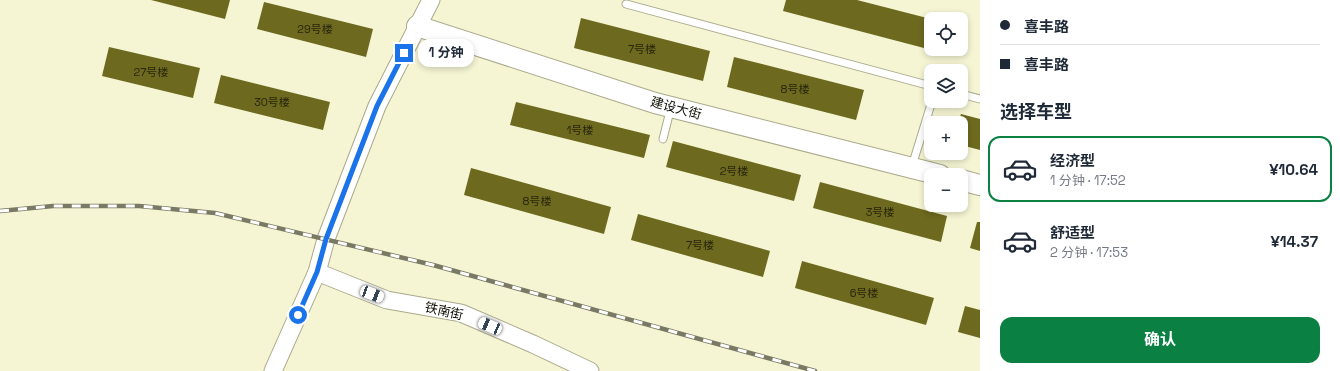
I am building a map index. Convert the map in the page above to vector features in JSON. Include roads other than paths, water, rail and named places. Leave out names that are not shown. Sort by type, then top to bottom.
[{"type":"main road","name":"建设大街","points":[[417,26],[654,103],[924,171]]},
{"type":"main road","points":[[968,182],[980,185]]},
{"type":"street","points":[[273,371],[317,272],[326,239],[377,106],[417,26],[432,0]]},
{"type":"street","name":"铁南街","points":[[317,272],[386,300],[462,313],[590,371]]},
{"type":"lane","points":[[626,4],[924,84]]},
{"type":"lane","points":[[968,96],[980,99]]},
{"type":"lane","points":[[662,138],[671,107]]},
{"type":"lane","points":[[912,168],[930,108]]},
{"type":"railway","points":[[0,211],[53,206],[139,206],[215,213],[433,265],[815,371]]}]
